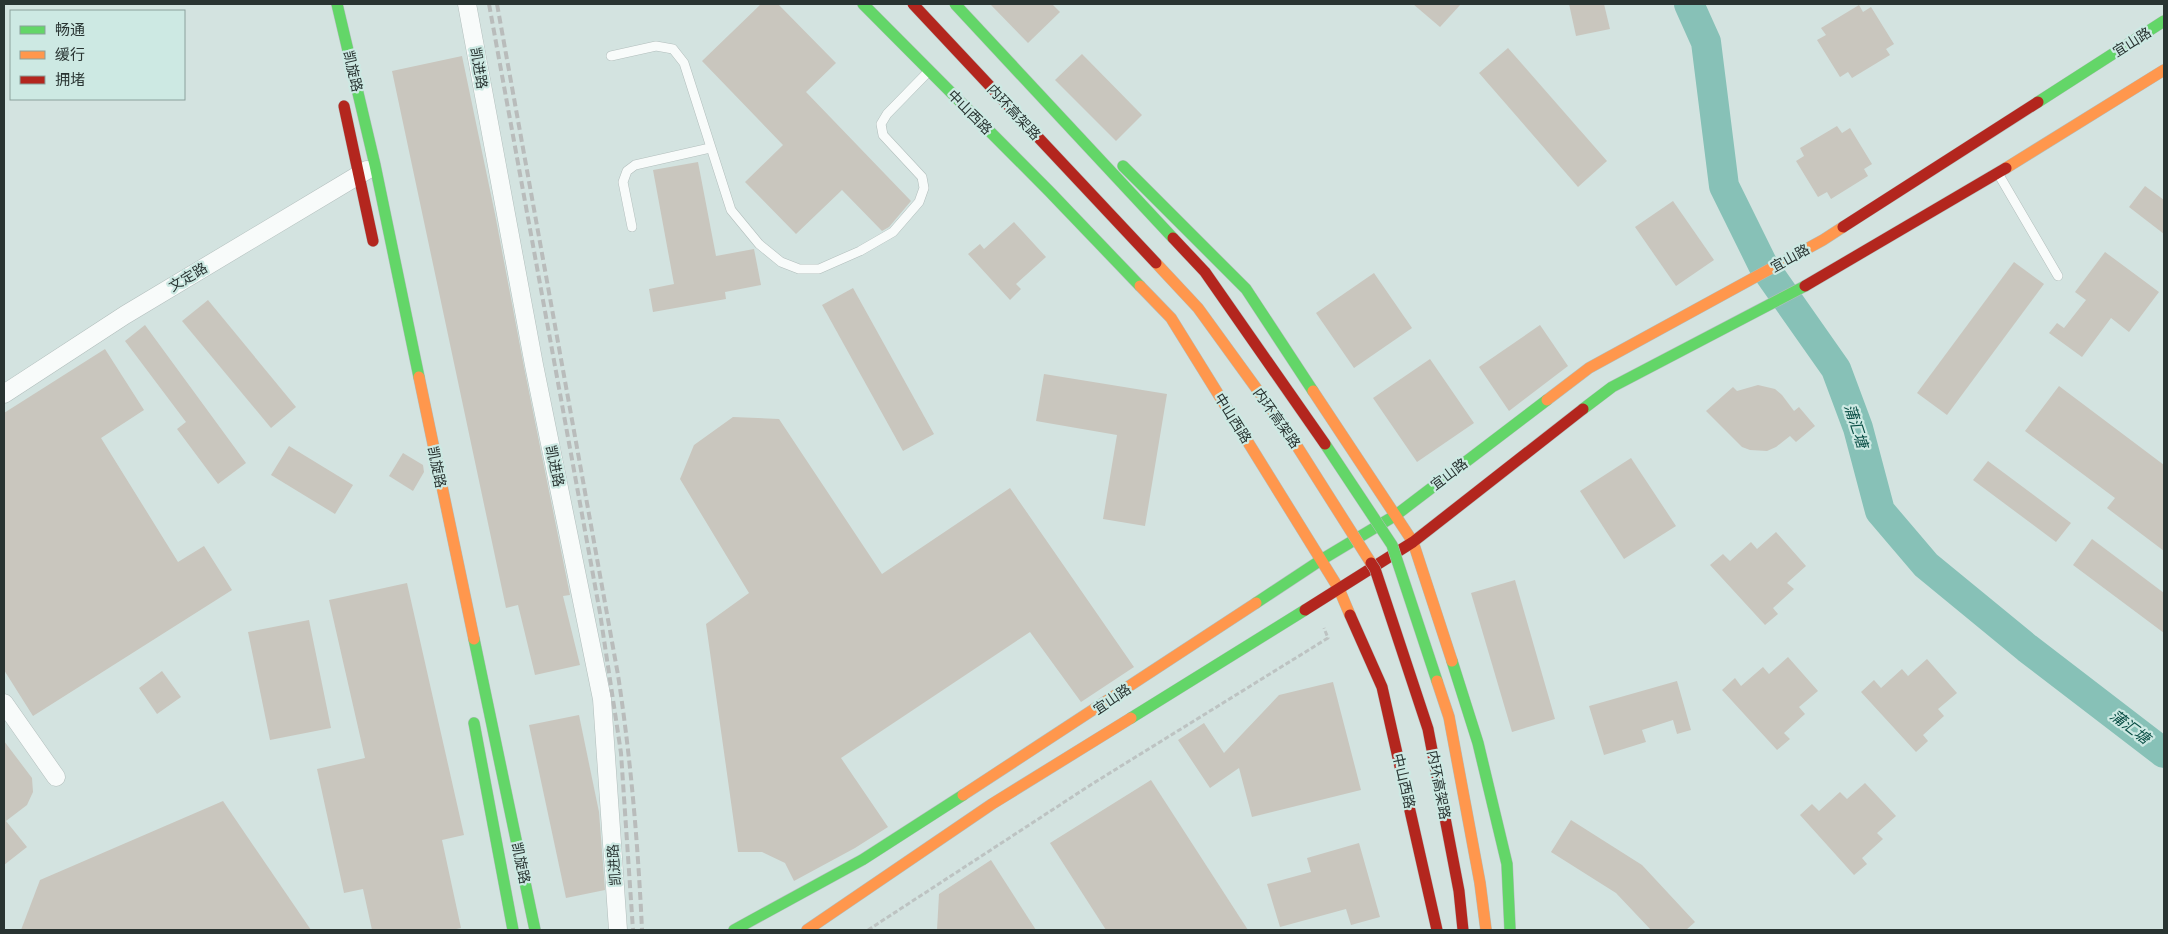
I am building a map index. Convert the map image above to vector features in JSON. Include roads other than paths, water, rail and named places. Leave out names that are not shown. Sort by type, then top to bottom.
[{"type":"main road","name":"凯旋路","points":[[337,4],[375,166],[535,930]]},
{"type":"main road","name":"中山西路","points":[[863,4],[1049,191],[1171,318],[1339,589],[1382,687],[1437,930]]},
{"type":"main road","name":"内环高架路","points":[[913,4],[1198,308],[1288,432],[1375,570],[1428,729],[1459,891],[1463,930]]},
{"type":"main road","name":"内环高架路","points":[[955,4],[1205,272],[1302,408],[1392,545],[1449,717],[1480,883],[1486,930]]},
{"type":"main road","points":[[962,4],[1246,289],[1413,542],[1478,743],[1507,864],[1510,930]]},
{"type":"main road","name":"宜山路","points":[[734,930],[862,860],[1064,731],[1321,560],[1396,515],[1589,368],[1823,240],[2164,22]]},
{"type":"main road","name":"宜山路","points":[[816,928],[992,804],[1413,542],[1612,386],[1743,320],[1841,266],[2164,70]]},
{"type":"main road","name":"凯旋路","points":[[342,99],[375,252]]},
{"type":"main road","name":"凯旋路","points":[[471,707],[512,930]]},
{"type":"street","name":"凯进路","points":[[467,4],[534,365],[602,699],[618,930]]},
{"type":"street","name":"文定路","points":[[4,394],[125,315],[375,166]]},
{"type":"street","points":[[4,703],[56,777]]},
{"type":"lane","points":[[611,56],[656,46],[673,50],[684,63],[731,210],[759,244],[781,262],[799,269],[818,270],[860,251],[893,232],[919,202],[924,188],[922,177],[883,135],[881,124],[887,114],[929,71]]},
{"type":"lane","points":[[632,227],[623,182],[626,171],[635,165],[710,148]]},
{"type":"lane","points":[[1998,172],[2058,276]]},
{"type":"waterway","name":"蒲汇塘","points":[[1689,4],[1706,42],[1724,186],[1763,265],[1836,369],[1858,428],[1880,511],[1926,565],[2027,648],[2164,753]]},
{"type":"railway","points":[[489,4],[600,613],[621,753],[633,930]]},
{"type":"railway","points":[[497,4],[618,675],[633,802],[642,930]]}]
